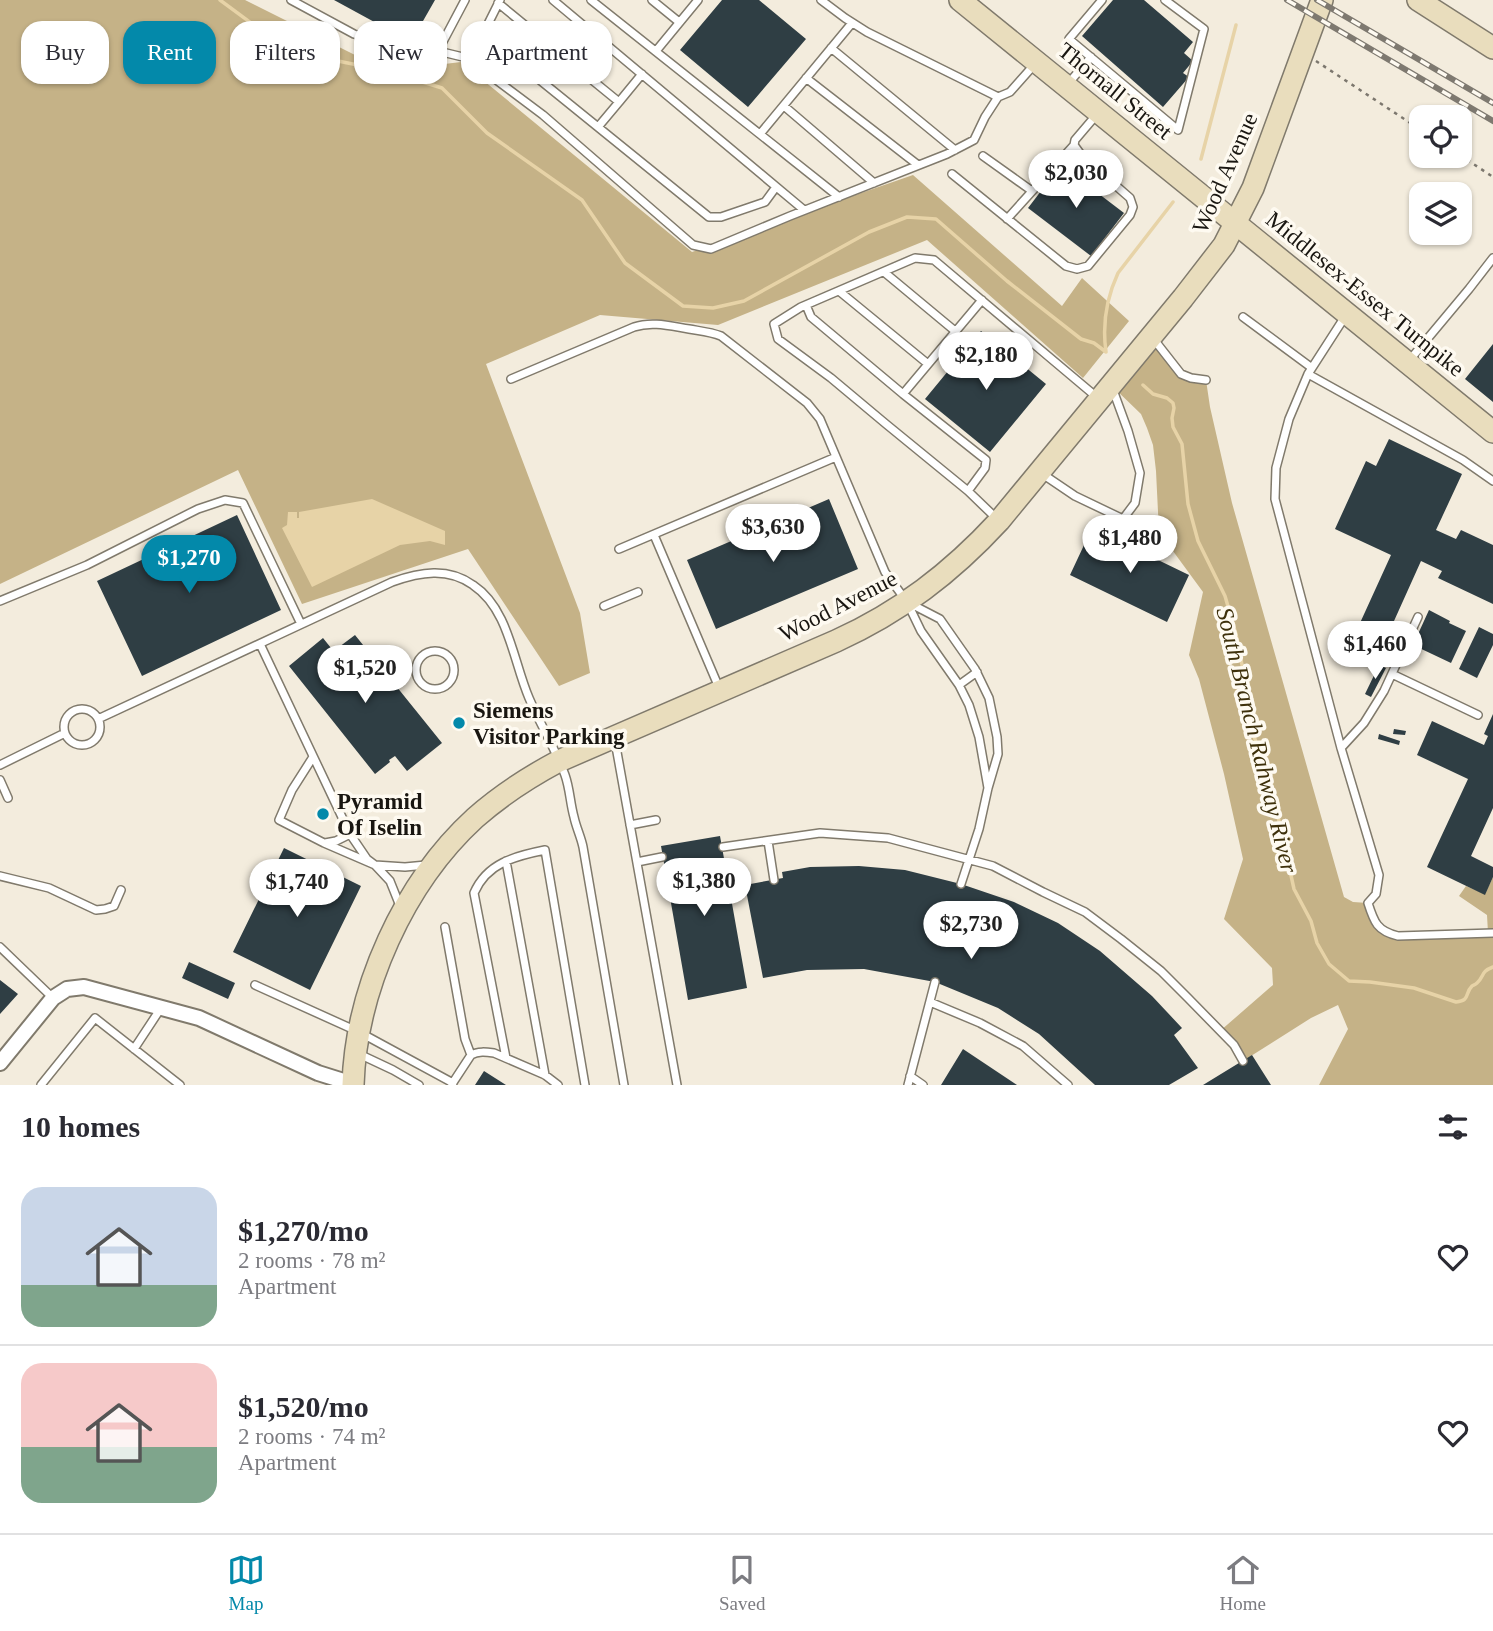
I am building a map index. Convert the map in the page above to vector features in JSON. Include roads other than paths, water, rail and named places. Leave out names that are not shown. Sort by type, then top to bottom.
[{"type":"street","name":"Thornall Street","points":[[960,0],[1236,223]]},
{"type":"street","name":"Wood Avenue","points":[[353,1084],[364,1007],[374,975],[402,914],[433,865],[465,828],[486,809],[530,777],[559,761],[849,635],[884,617],[934,584],[999,521],[1211,264],[1236,223],[1252,188],[1322,0]]},
{"type":"street","points":[[1418,0],[1493,48]]},
{"type":"street","name":"Middlesex-Essex Turnpike","points":[[1236,223],[1493,432]]},
{"type":"street","points":[[0,1063],[53,998],[67,989],[84,987],[199,1018],[318,1073],[353,1084]]},
{"type":"lane","points":[[291,0],[354,34]]},
{"type":"lane","points":[[447,33],[464,0]]},
{"type":"lane","points":[[553,0],[804,210]]},
{"type":"lane","points":[[591,0],[838,197]]},
{"type":"lane","points":[[652,0],[680,22]]},
{"type":"lane","points":[[656,51],[698,0]]},
{"type":"lane","points":[[821,0],[852,23],[999,97]]},
{"type":"lane","points":[[1102,0],[1069,38],[1178,130],[1204,29],[1165,0]]},
{"type":"lane","points":[[489,21],[499,1],[619,102]]},
{"type":"lane","points":[[760,134],[852,23]]},
{"type":"lane","points":[[831,48],[955,150]]},
{"type":"lane","points":[[1066,85],[1091,57]]},
{"type":"lane","points":[[501,84],[542,115],[693,246],[711,249],[974,140],[999,97],[1010,92],[1037,62]]},
{"type":"lane","points":[[598,127],[642,74]]},
{"type":"lane","points":[[806,78],[918,165]]},
{"type":"lane","points":[[545,84],[709,217],[721,217],[765,202],[776,187]]},
{"type":"lane","points":[[784,106],[874,183]]},
{"type":"lane","points":[[1007,219],[1074,145],[1075,140],[1098,113]]},
{"type":"lane","points":[[952,174],[1066,266],[1077,269],[1087,266],[1130,215],[1133,206],[1130,198],[1082,156],[1074,145]]},
{"type":"lane","points":[[983,156],[1032,191]]},
{"type":"lane","points":[[999,521],[968,491],[831,378],[778,339],[774,324],[806,305],[915,258],[934,260],[982,300],[1106,393],[1128,431],[1140,473],[1135,503],[1123,519],[1075,496],[1040,472]]},
{"type":"lane","points":[[1407,363],[1493,258]]},
{"type":"lane","points":[[884,272],[955,331]]},
{"type":"lane","points":[[839,291],[928,363]]},
{"type":"lane","points":[[902,394],[982,300]]},
{"type":"lane","points":[[806,305],[811,317],[986,460],[985,468],[968,491]]},
{"type":"lane","points":[[1347,314],[1310,371],[1289,419],[1276,468],[1275,499],[1341,748],[1379,875],[1376,894],[1368,903],[1374,922],[1386,933],[1398,936],[1493,933]]},
{"type":"lane","points":[[1243,317],[1310,371],[1463,460],[1493,481]]},
{"type":"lane","points":[[511,379],[639,326],[658,324],[715,334],[727,340],[812,408],[820,419],[885,572],[907,602],[921,631],[959,685],[969,705],[977,726],[988,788]]},
{"type":"lane","points":[[1152,336],[1181,373],[1191,379],[1206,380]]},
{"type":"lane","points":[[620,549],[836,457]]},
{"type":"lane","points":[[0,601],[87,565],[198,509],[225,500],[243,503],[301,624]]},
{"type":"lane","points":[[654,535],[721,691]]},
{"type":"lane","points":[[98,719],[411,575],[433,572],[454,574],[475,585],[492,603],[503,623],[529,699],[568,782],[583,848],[624,1085]]},
{"type":"lane","points":[[604,606],[638,592]]},
{"type":"lane","points":[[907,602],[940,619],[977,672],[989,698],[998,754],[985,808],[961,884]]},
{"type":"lane","points":[[1341,748],[1364,723],[1384,691],[1418,617]]},
{"type":"lane","points":[[260,644],[350,834],[367,859],[390,881],[402,914]]},
{"type":"lane","points":[[442,652],[452,661],[453,675],[444,686],[429,687],[418,677],[418,662],[426,653],[442,652]]},
{"type":"lane","points":[[959,685],[977,672]]},
{"type":"lane","points":[[1392,674],[1478,715]]},
{"type":"lane","points":[[78,709],[89,710],[100,724],[98,736],[83,746],[72,743],[65,733],[65,721],[78,709]]},
{"type":"lane","points":[[0,765],[65,733]]},
{"type":"lane","points":[[615,736],[677,1085]]},
{"type":"lane","points":[[313,757],[292,790],[279,820],[324,844],[375,865],[433,865]]},
{"type":"lane","points":[[0,780],[8,798]]},
{"type":"lane","points":[[631,825],[656,820]]},
{"type":"lane","points":[[723,847],[820,833],[888,838],[993,866],[1085,912],[1121,939],[1161,971],[1188,998],[1234,1045],[1243,1061]]},
{"type":"lane","points":[[324,844],[350,834]]},
{"type":"lane","points":[[768,841],[774,880]]},
{"type":"lane","points":[[506,1058],[474,893],[479,881],[495,867],[517,855],[545,850],[585,1085]]},
{"type":"lane","points":[[637,862],[663,857]]},
{"type":"lane","points":[[506,861],[545,1075]]},
{"type":"lane","points":[[0,876],[49,888],[96,910],[114,906],[121,890]]},
{"type":"lane","points":[[445,927],[465,1039],[471,1055]]},
{"type":"lane","points":[[0,947],[53,998]]},
{"type":"lane","points":[[908,1085],[935,982]]},
{"type":"lane","points":[[255,985],[357,1042],[393,1070],[419,1085]]},
{"type":"lane","points":[[930,1002],[981,1023],[1023,1046],[1068,1085]]},
{"type":"lane","points":[[134,1049],[161,1007]]},
{"type":"lane","points":[[41,1085],[95,1018],[180,1085]]},
{"type":"lane","points":[[357,1042],[391,1048],[452,1084],[471,1055],[487,1052],[545,1075],[558,1085]]},
{"type":"lane","points":[[910,1076],[923,1085]]},
{"type":"waterway","name":"South Branch Rahway River","points":[[220,0],[289,51],[387,71],[442,88],[487,133],[582,200],[625,263],[683,306],[713,308],[744,301],[869,232],[907,217],[936,219],[1007,281],[1081,339],[1094,343],[1106,352]]},
{"type":"waterway","points":[[1201,159],[1236,25]]},
{"type":"waterway","points":[[1106,352],[1106,312],[1118,273],[1173,202]]},
{"type":"waterway","name":"South Branch Rahway River","points":[[1143,385],[1153,394],[1173,403],[1173,427],[1182,444],[1188,504],[1198,541],[1225,596],[1236,634],[1243,670],[1244,703],[1273,794],[1294,889],[1329,964],[1349,981],[1414,988],[1456,1002],[1466,998],[1472,986],[1493,967]]},
{"type":"railway","points":[[1287,0],[1493,121]]},
{"type":"railway","points":[[1317,0],[1493,103]]},
{"type":"place","name":"Siemens Visitor Parking","points":[[459,723]]},
{"type":"place","name":"Pyramid Of Iselin","points":[[323,814]]}]
